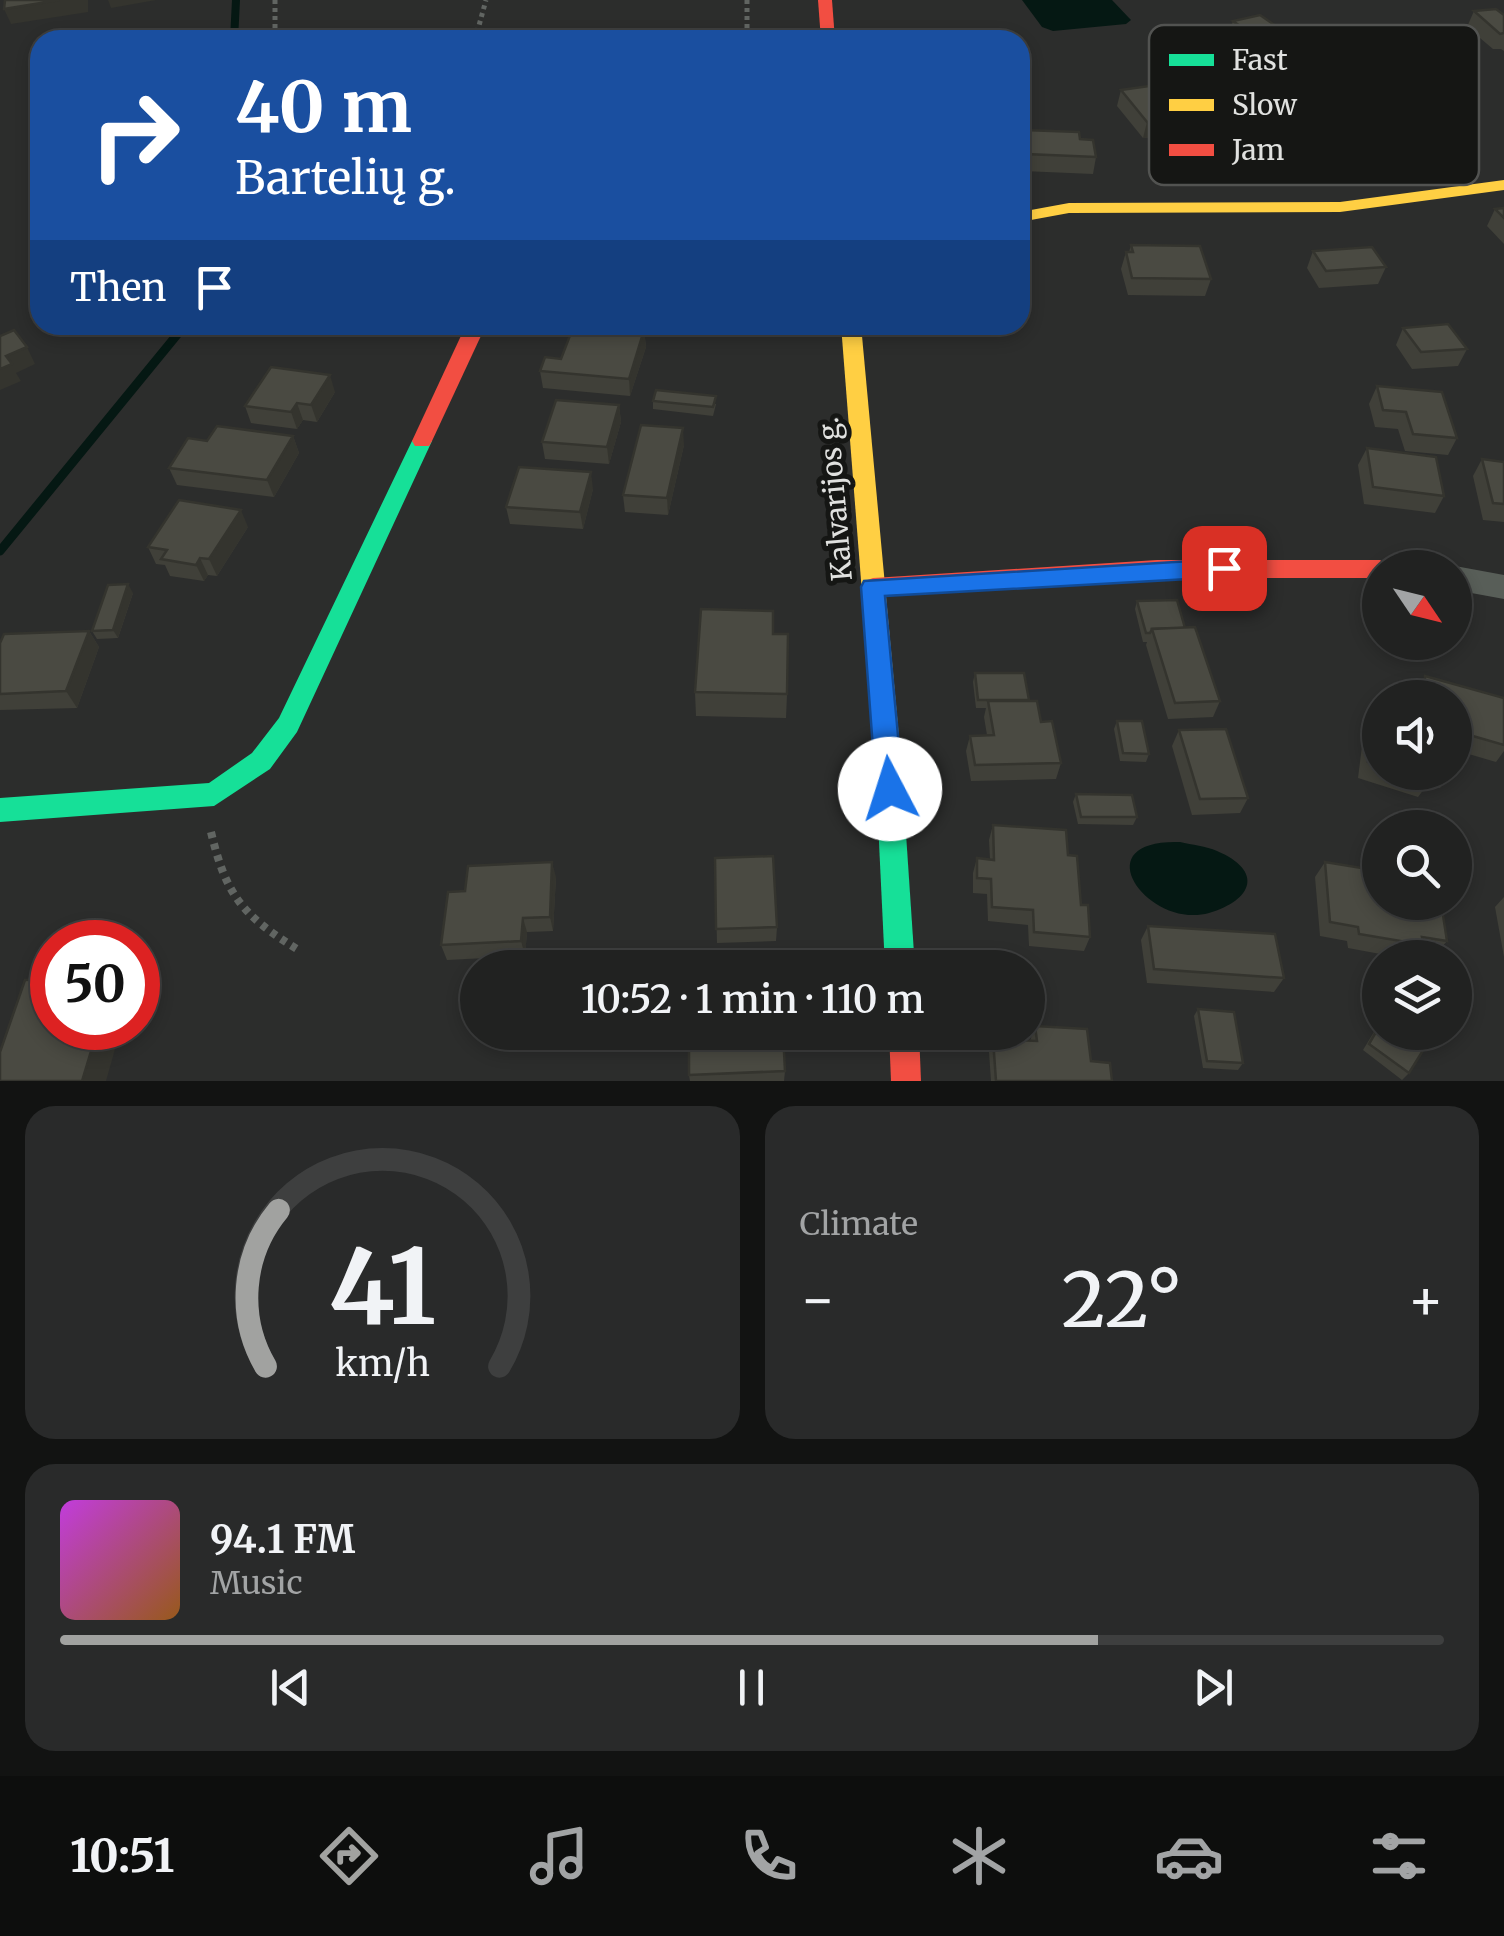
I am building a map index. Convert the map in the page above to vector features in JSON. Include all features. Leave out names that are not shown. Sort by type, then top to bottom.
[{"type":"street","points":[[825,0],[827,30]]},
{"type":"street","points":[[1030,215],[1069,208],[1340,207],[1504,185]]},
{"type":"street","points":[[0,810],[214,794],[261,760],[288,725],[471,335]]},
{"type":"street","name":"Kalvarijos g.","points":[[853,335],[899,950]]},
{"type":"street","points":[[872,587],[1158,570],[1362,568]]},
{"type":"street","points":[[1472,581],[1504,586]]},
{"type":"street","points":[[905,1050],[906,1081]]},
{"type":"path","points":[[274,30],[275,0]]},
{"type":"path","points":[[478,30],[486,0]]},
{"type":"path","points":[[746,30],[747,0]]},
{"type":"path","points":[[214,794],[208,816],[220,875],[246,918],[297,949]]},
{"type":"shaded area","points":[[1022,0],[1112,0],[1131,20],[1126,24],[1053,31],[1042,27]]},
{"type":"shaded area","points":[[1180,842],[1213,849],[1242,867],[1247,876],[1243,893],[1209,913],[1186,915],[1165,909],[1147,897],[1135,883],[1130,868],[1134,854],[1150,845]]},
{"type":"building","points":[[5,0],[59,0],[4,9]]},
{"type":"building","points":[[1496,9],[1504,15],[1504,33],[1500,34],[1474,11]]},
{"type":"building","points":[[1260,15],[1274,25],[1239,25],[1233,21]]},
{"type":"building","points":[[1149,86],[1149,122],[1147,122],[1121,90]]},
{"type":"building","points":[[1030,130],[1079,132],[1080,139],[1093,140],[1096,157],[1030,154]]},
{"type":"building","points":[[1131,245],[1200,246],[1211,279],[1132,278],[1126,252],[1133,252]]},
{"type":"building","points":[[1372,247],[1386,267],[1326,271],[1313,251]]},
{"type":"building","points":[[1448,324],[1467,349],[1421,352],[1403,328]]},
{"type":"building","points":[[14,330],[27,347],[6,356],[12,364],[0,369],[0,336]]},
{"type":"building","points":[[570,335],[642,335],[629,379],[540,371],[545,357],[561,359]]},
{"type":"building","points":[[271,367],[330,375],[311,405],[297,403],[291,412],[245,406]]},
{"type":"building","points":[[1377,386],[1442,392],[1457,438],[1413,434],[1406,412],[1383,410]]},
{"type":"building","points":[[656,390],[716,396],[713,407],[653,401]]},
{"type":"building","points":[[556,400],[619,405],[607,447],[542,442]]},
{"type":"building","points":[[641,425],[683,428],[667,498],[623,495]]},
{"type":"building","points":[[217,426],[293,436],[267,480],[169,468],[188,438],[207,441]]},
{"type":"building","points":[[1367,448],[1436,457],[1444,496],[1373,487]]},
{"type":"building","points":[[1482,459],[1504,462],[1504,504],[1493,503]]},
{"type":"building","points":[[519,467],[591,472],[580,512],[506,507]]},
{"type":"building","points":[[179,500],[241,510],[209,559],[200,558],[196,565],[161,559],[167,550],[148,547]]},
{"type":"building","points":[[128,584],[113,630],[92,631],[108,585]]},
{"type":"building","points":[[1177,600],[1185,628],[1152,629],[1146,633],[1137,601]]},
{"type":"building","points":[[701,609],[773,611],[773,634],[788,634],[787,694],[695,692]]},
{"type":"building","points":[[1195,627],[1220,701],[1175,703],[1152,629]]},
{"type":"building","points":[[89,631],[66,691],[0,694],[0,643],[4,634]]},
{"type":"building","points":[[975,673],[1024,673],[1029,700],[978,700]]},
{"type":"building","points":[[1472,689],[1504,698],[1504,745],[1472,736]]},
{"type":"building","points":[[988,701],[1037,701],[1041,722],[1052,721],[1061,763],[975,765],[970,736],[994,735]]},
{"type":"building","points":[[1117,721],[1142,721],[1149,754],[1123,753]]},
{"type":"building","points":[[1226,729],[1248,798],[1200,799],[1179,730]]},
{"type":"building","points":[[1076,794],[1132,795],[1137,817],[1081,817]]},
{"type":"building","points":[[993,825],[1066,830],[1068,855],[1077,856],[1081,905],[1088,905],[1090,937],[1034,932],[1033,910],[992,907],[991,879],[977,878],[977,858],[994,860]]},
{"type":"building","points":[[773,856],[777,927],[716,929],[715,858]]},
{"type":"building","points":[[552,862],[550,917],[523,918],[521,941],[441,945],[448,892],[465,891],[468,866]]},
{"type":"building","points":[[1325,862],[1362,868],[1362,920],[1444,920],[1447,940],[1394,940],[1359,934],[1358,927],[1330,922]]},
{"type":"building","points":[[1148,926],[1275,934],[1284,978],[1154,969]]},
{"type":"building","points":[[25,980],[30,980],[30,1050],[91,1050],[82,1081],[0,1081],[0,1052]]},
{"type":"building","points":[[1198,1009],[1234,1012],[1243,1063],[1207,1061]]},
{"type":"building","points":[[1045,1027],[1087,1029],[1091,1061],[1110,1063],[1112,1081],[996,1081],[994,1050],[1045,1050]]},
{"type":"building","points":[[689,1050],[784,1050],[785,1071],[689,1075]]},
{"type":"building","points":[[1377,1050],[1423,1050],[1409,1073]]},
{"type":"waterway","points":[[234,30],[236,0]]},
{"type":"waterway","points":[[0,551],[177,335]]},
{"type":"traffic: fast","points":[[0,810],[214,794],[261,761],[288,725],[422,441]]},
{"type":"traffic: fast","points":[[888,759],[899,950]]},
{"type":"traffic: slow","points":[[1030,215],[1069,208],[1340,207],[1504,185]]},
{"type":"traffic: slow","points":[[852,335],[888,759]]},
{"type":"traffic: jam","points":[[825,0],[827,30]]},
{"type":"traffic: jam","points":[[422,441],[471,335]]},
{"type":"traffic: jam","points":[[873,587],[1157,569],[1362,569]]},
{"type":"traffic: jam","points":[[905,1050],[906,1081]]},
{"type":"route","points":[[890,789],[872,587],[1224,568]]}]
